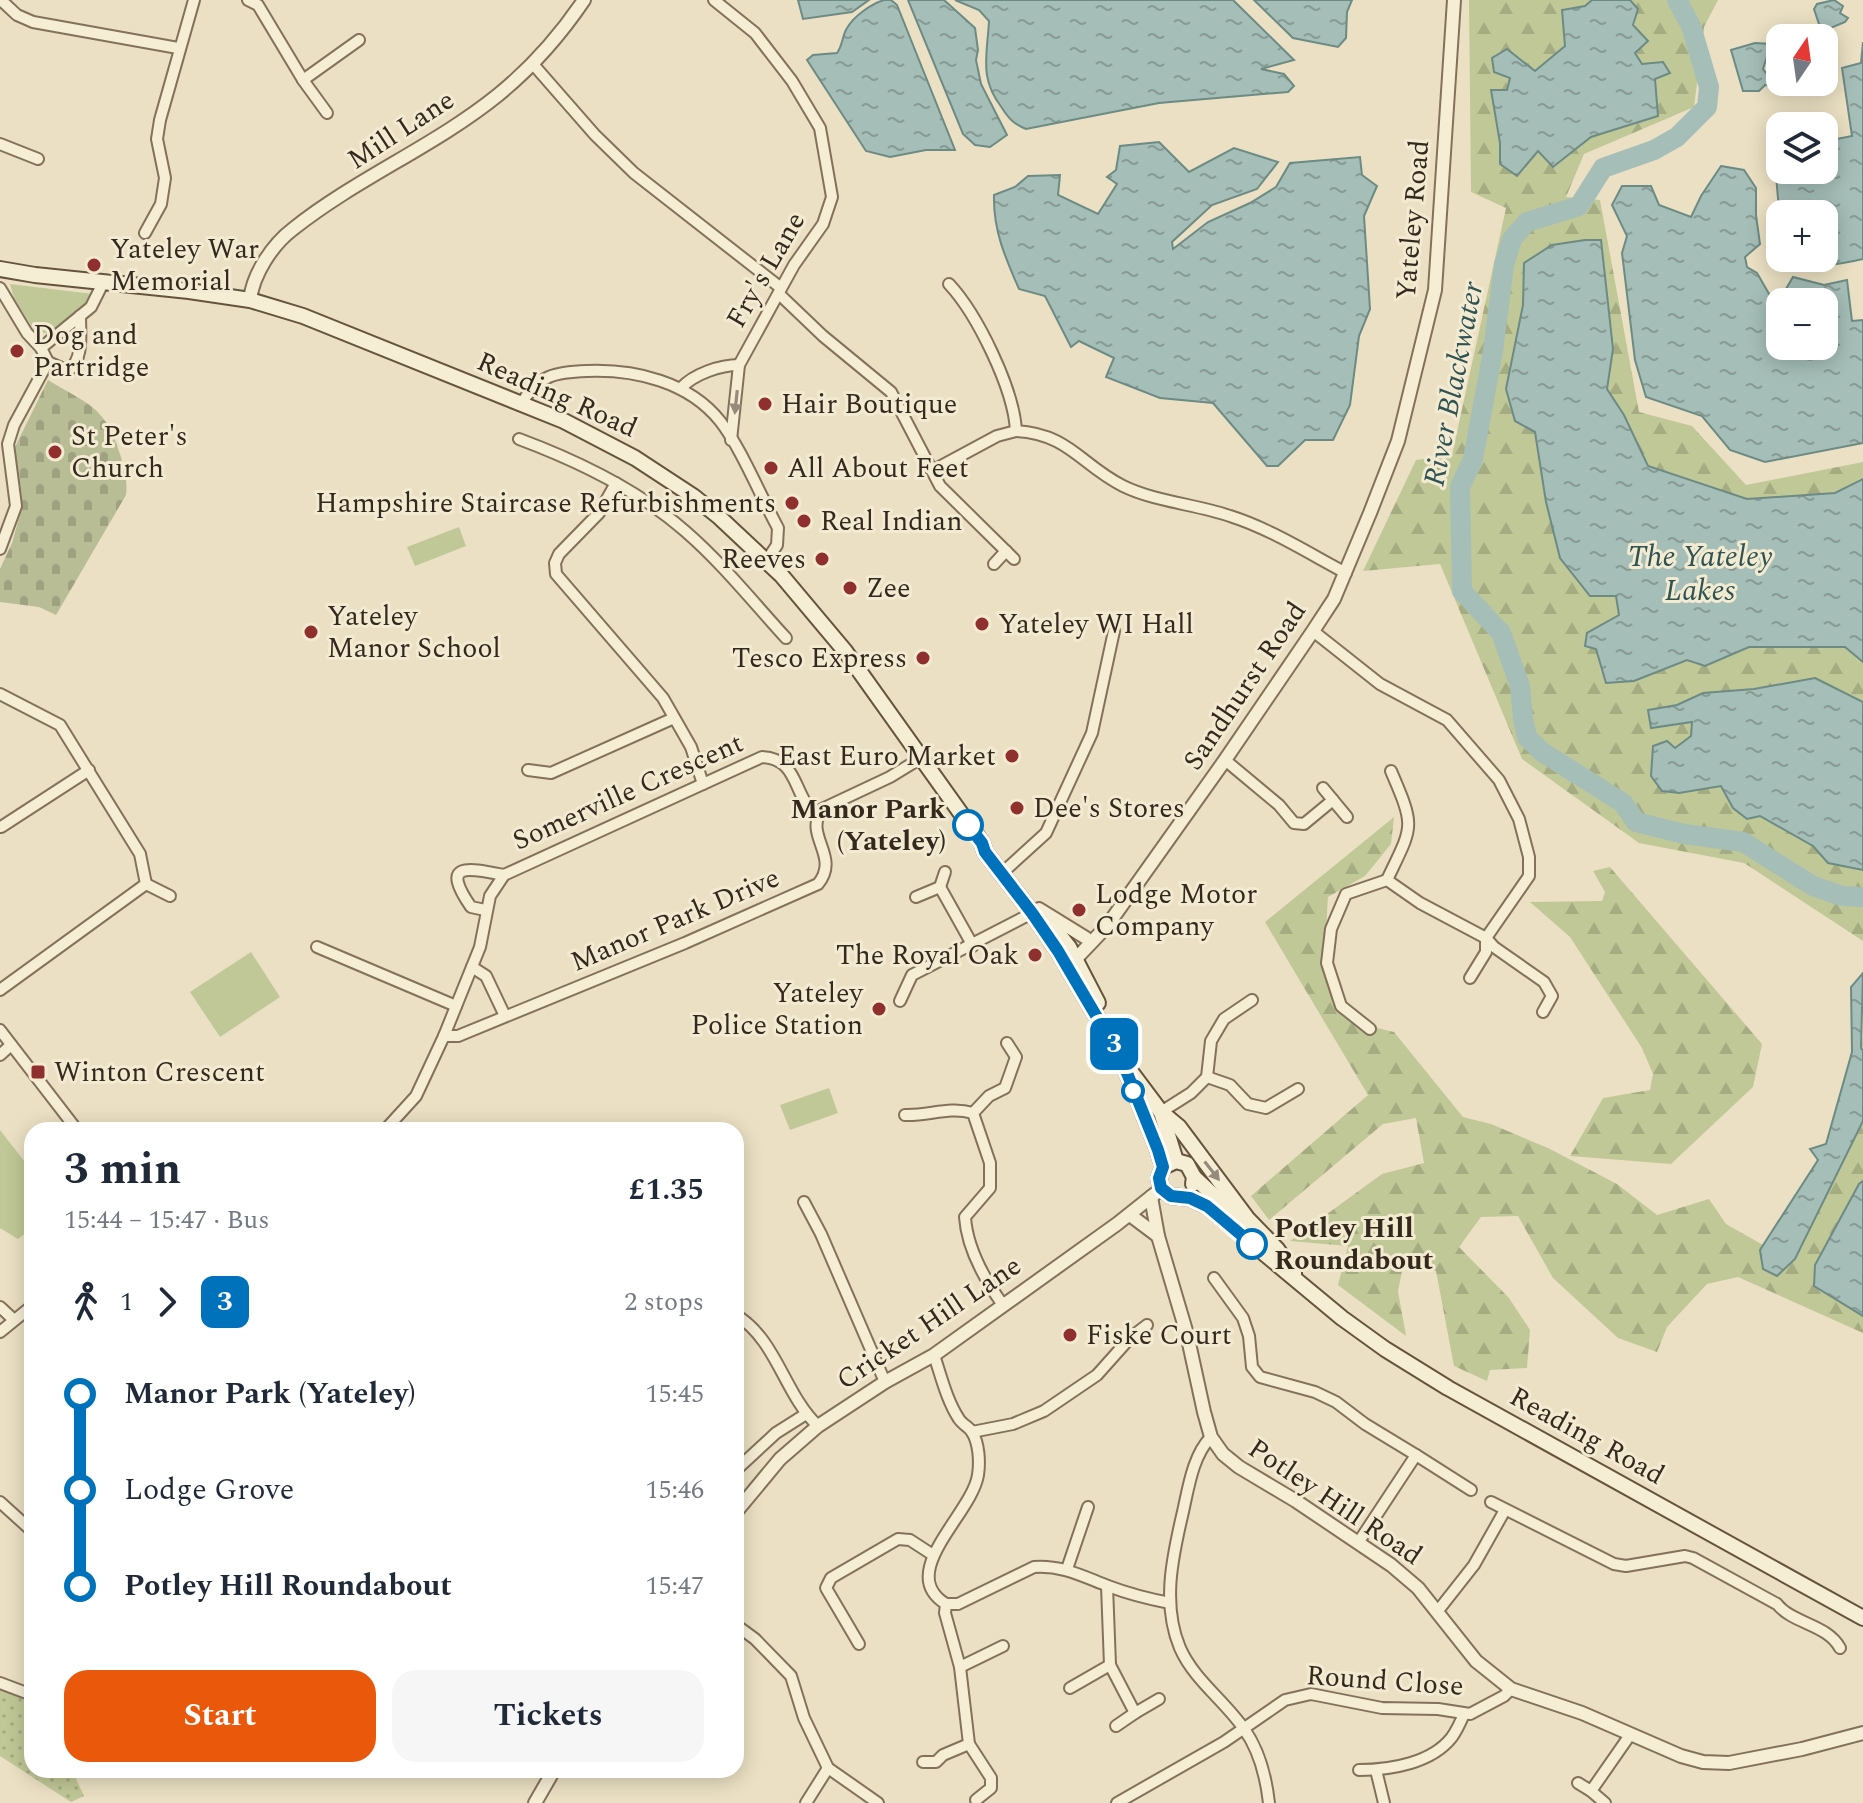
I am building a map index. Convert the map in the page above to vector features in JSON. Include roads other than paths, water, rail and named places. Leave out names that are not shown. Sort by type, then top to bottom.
[{"type":"main road","name":"Reading Road","points":[[0,269],[250,300],[303,316],[589,433],[667,478],[718,516],[767,560],[830,632],[982,843],[990,847],[1004,871],[1036,911],[1068,957],[1094,1013],[1121,1058],[1169,1164]]},
{"type":"main road","name":"Reading Road","points":[[1121,1058],[1161,1112],[1179,1127],[1247,1218],[1277,1249],[1308,1293]]},
{"type":"main road","name":"Reading Road","points":[[1161,1112],[1169,1164],[1159,1178],[1156,1192],[1190,1198],[1217,1213],[1308,1293],[1385,1349],[1448,1388],[1863,1620]]},
{"type":"main road","name":"Reading Road","points":[[1169,1164],[1187,1164],[1194,1177],[1256,1235],[1277,1249]]},
{"type":"main road","points":[[1181,1196],[1190,1191],[1194,1177]]},
{"type":"street","points":[[1,0],[17,15],[33,22],[178,48]]},
{"type":"street","points":[[145,233],[161,204],[165,178],[157,139],[178,48],[194,0]]},
{"type":"street","points":[[248,0],[258,5],[303,80],[327,113]]},
{"type":"street","name":"Mill Lane","points":[[250,300],[251,288],[261,266],[292,229],[498,95],[532,63],[584,0]]},
{"type":"street","name":"Fry's Lane","points":[[714,0],[755,33],[792,81],[820,128],[832,197],[823,224],[794,265],[739,365],[731,440]]},
{"type":"street","name":"Yateley Road","points":[[1398,441],[1435,290],[1454,0]]},
{"type":"street","points":[[303,80],[359,40]]},
{"type":"street","points":[[532,63],[595,135],[634,173],[780,291],[823,336],[891,392],[940,486],[1010,555],[994,564]]},
{"type":"street","points":[[0,144],[38,159]]},
{"type":"street","points":[[41,348],[91,307],[103,283]]},
{"type":"street","points":[[949,284],[965,301],[993,357],[1011,400],[1016,431]]},
{"type":"street","points":[[0,288],[48,362],[68,371],[76,365],[80,350],[80,316]]},
{"type":"street","points":[[0,549],[16,506],[8,444],[14,425],[48,362]]},
{"type":"street","name":"Fry's Lane","points":[[681,388],[688,380],[727,365],[739,365]]},
{"type":"street","points":[[521,404],[538,380],[570,371],[609,370],[681,388],[709,409],[731,440],[778,528],[777,545],[767,560]]},
{"type":"street","points":[[932,471],[997,436],[1016,431],[1036,432],[1053,437],[1122,485],[1146,495],[1228,515],[1258,526],[1346,573]]},
{"type":"street","points":[[519,439],[557,453],[639,496],[685,531],[786,638]]},
{"type":"street","name":"Sandhurst Road","points":[[1068,957],[1107,926],[1334,599],[1398,441]]},
{"type":"street","points":[[616,483],[599,513],[559,554],[555,563],[556,574],[663,698],[691,747],[703,784]]},
{"type":"street","points":[[1004,871],[1046,833],[1092,733],[1114,631]]},
{"type":"street","points":[[1313,631],[1380,684],[1447,720],[1499,780],[1519,819],[1529,857],[1529,876],[1486,938],[1486,952],[1470,978]]},
{"type":"street","points":[[0,694],[60,725],[140,854],[146,884]]},
{"type":"street","points":[[528,770],[551,773],[674,718]]},
{"type":"street","name":"Somerville Crescent","points":[[444,1036],[480,947],[490,896],[504,875],[762,757],[775,758],[787,766],[807,808],[817,816]]},
{"type":"street","points":[[817,816],[822,809],[890,777],[921,758]]},
{"type":"street","points":[[1225,760],[1279,805],[1294,823],[1304,824],[1333,800]]},
{"type":"street","points":[[1,827],[89,770]]},
{"type":"street","points":[[1370,1029],[1341,1006],[1327,963],[1327,949],[1346,894],[1387,880],[1410,830],[1408,810],[1391,771]]},
{"type":"street","points":[[1323,788],[1347,817]]},
{"type":"street","name":"Manor Park Drive","points":[[444,1036],[458,1036],[572,991],[818,884],[828,864],[817,832],[817,816]]},
{"type":"street","points":[[485,910],[471,907],[457,886],[457,877],[462,870],[469,868],[504,875]]},
{"type":"street","points":[[945,872],[940,887],[973,946]]},
{"type":"street","points":[[1387,880],[1420,903],[1486,938],[1549,989],[1552,996],[1543,1012]]},
{"type":"street","points":[[146,884],[170,896]]},
{"type":"street","points":[[0,990],[146,884]]},
{"type":"street","points":[[916,897],[940,887]]},
{"type":"street","points":[[900,1001],[912,975],[1036,911],[1090,938]]},
{"type":"street","points":[[317,947],[456,1006]]},
{"type":"street","points":[[472,967],[486,976],[505,1016]]},
{"type":"street","points":[[1161,1112],[1191,1093],[1207,1077],[1211,1041],[1224,1019],[1252,1000]]},
{"type":"street","points":[[0,1030],[71,1122]]},
{"type":"street","points":[[392,1122],[416,1096],[444,1036]]},
{"type":"street","points":[[973,1113],[989,1096],[1005,1088],[1016,1057],[1007,1043]]},
{"type":"street","points":[[0,1055],[11,1045]]},
{"type":"street","points":[[1207,1077],[1230,1085],[1248,1104],[1266,1108],[1298,1089]]},
{"type":"street","points":[[905,1115],[956,1108],[973,1113]]},
{"type":"street","points":[[973,1113],[990,1163],[990,1188],[965,1217],[966,1232],[989,1286],[1003,1305]]},
{"type":"street","name":"Cricket Hill Lane","points":[[744,1502],[780,1459],[818,1426],[885,1382],[934,1355],[1130,1215],[1156,1192]]},
{"type":"street","name":"Potley Hill Road","points":[[1156,1192],[1158,1236],[1187,1334],[1211,1437],[1223,1454],[1358,1543],[1418,1588],[1476,1661],[1511,1689],[1582,1713],[1681,1756],[1703,1762],[1729,1763],[1863,1733]]},
{"type":"street","points":[[804,1202],[885,1382]]},
{"type":"street","points":[[1130,1215],[1158,1236]]},
{"type":"street","points":[[1214,1278],[1243,1318],[1249,1336],[1252,1367],[1260,1377],[1315,1392],[1336,1402],[1365,1424],[1471,1490]]},
{"type":"street","points":[[0,1307],[14,1320]]},
{"type":"street","points":[[0,1332],[24,1312]]},
{"type":"street","points":[[744,1320],[762,1337],[806,1414],[818,1426]]},
{"type":"street","points":[[972,1432],[1013,1424],[1044,1411],[1097,1375],[1130,1338],[1147,1325]]},
{"type":"street","points":[[934,1355],[959,1420],[972,1432],[979,1453],[978,1476],[969,1501],[933,1555],[927,1571],[928,1587],[936,1598],[946,1604],[958,1604],[1034,1567],[1067,1569],[1146,1599],[1170,1603]]},
{"type":"street","points":[[744,1463],[776,1433],[806,1414]]},
{"type":"street","points":[[1211,1437],[1198,1455],[1186,1500],[1174,1550],[1170,1603],[1181,1651],[1243,1727],[1263,1769],[1269,1803]]},
{"type":"street","points":[[1358,1543],[1416,1455]]},
{"type":"street","points":[[0,1502],[24,1524]]},
{"type":"street","points":[[1491,1502],[1614,1564],[1626,1566],[1685,1556],[1693,1558],[1777,1604],[1784,1613],[1819,1629],[1837,1642],[1840,1648]]},
{"type":"street","points":[[1067,1569],[1088,1507]]},
{"type":"street","points":[[1437,1612],[1474,1565],[1505,1510]]},
{"type":"street","points":[[859,1644],[830,1598],[826,1588],[831,1578],[898,1539],[910,1540],[933,1555]]},
{"type":"street","points":[[1107,1586],[1110,1665],[1135,1713]]},
{"type":"street","points":[[946,1604],[945,1613],[960,1667],[969,1744],[991,1778],[991,1788],[976,1800]]},
{"type":"street","points":[[744,1631],[791,1676],[804,1718],[828,1768],[878,1803]]},
{"type":"street","points":[[960,1667],[1003,1646]]},
{"type":"street","points":[[1070,1688],[1110,1665]]},
{"type":"street","points":[[0,1683],[24,1692]]},
{"type":"street","name":"Round Close","points":[[1117,1803],[1224,1742],[1285,1700],[1311,1694],[1382,1708],[1438,1709],[1470,1714],[1511,1689]]},
{"type":"street","points":[[1116,1726],[1159,1699]]},
{"type":"street","points":[[1359,1770],[1376,1770],[1436,1753],[1453,1736],[1464,1714]]},
{"type":"street","points":[[1591,1791],[1630,1735]]},
{"type":"street","points":[[923,1762],[936,1762],[943,1755],[969,1744]]},
{"type":"street","points":[[806,1803],[828,1768]]},
{"type":"street","points":[[1376,1770],[1384,1803]]},
{"type":"street","points":[[535,1803],[549,1778]]},
{"type":"street","points":[[1578,1783],[1605,1803]]},
{"type":"water","points":[[798,0],[869,0],[852,12],[803,19]]},
{"type":"water","points":[[891,0],[897,5],[955,150],[926,150],[890,157],[866,151],[807,60],[813,55],[837,53],[845,31],[854,19],[868,7]]},
{"type":"water","points":[[908,0],[944,0],[975,28],[976,60],[981,84],[1007,135],[990,147],[975,145],[963,134]]},
{"type":"water","points":[[955,0],[1233,0],[1294,60],[1261,69],[1284,74],[1294,86],[1288,92],[1159,103],[1026,129],[1010,118],[990,87],[986,67],[989,21],[979,10]]},
{"type":"water","points":[[1254,0],[1352,0],[1347,12],[1346,38],[1338,47],[1293,38]]},
{"type":"water","points":[[1592,0],[1630,0],[1638,9],[1633,25],[1648,41],[1635,53],[1642,64],[1663,62],[1670,73],[1655,79],[1658,116],[1591,137],[1553,167],[1538,151],[1517,176],[1500,164],[1500,143],[1491,90],[1507,90],[1510,78],[1494,72],[1492,58],[1507,49],[1535,71],[1565,46],[1562,10],[1585,6]]},
{"type":"water","points":[[1834,0],[1843,6],[1840,13],[1848,18],[1838,25],[1819,24],[1814,9],[1817,4]]},
{"type":"water","points":[[1863,42],[1863,259],[1838,264],[1838,200],[1778,200],[1777,184],[1838,184],[1838,139],[1852,136],[1842,68],[1861,63]]},
{"type":"water","points":[[1755,43],[1766,44],[1763,69],[1766,85],[1759,91],[1743,91],[1731,50]]},
{"type":"water","points":[[1159,142],[1189,172],[1234,148],[1278,162],[1257,189],[1212,205],[1172,242],[1173,249],[1208,222],[1276,187],[1290,163],[1360,157],[1362,175],[1377,186],[1364,216],[1370,309],[1359,336],[1350,405],[1333,440],[1305,440],[1278,466],[1267,466],[1213,403],[1160,398],[1106,377],[1114,358],[1079,341],[1071,347],[1045,296],[1019,289],[1005,254],[998,232],[994,195],[1015,187],[1028,176],[1060,175],[1058,195],[1098,214],[1117,184],[1107,177],[1116,170],[1120,146]]},
{"type":"water","points":[[1721,166],[1744,170],[1756,188],[1760,244],[1745,257],[1747,267],[1757,273],[1766,289],[1766,360],[1838,360],[1838,288],[1787,288],[1793,277],[1824,285],[1847,280],[1852,321],[1863,320],[1863,443],[1765,462],[1730,450],[1702,416],[1646,397],[1635,360],[1622,253],[1627,236],[1612,205],[1622,186],[1651,186],[1659,205],[1691,217]]},
{"type":"water","name":"The Yateley Lakes","points":[[1601,240],[1613,349],[1607,389],[1624,415],[1648,466],[1747,499],[1835,493],[1863,479],[1863,662],[1845,647],[1749,647],[1705,666],[1687,660],[1634,681],[1606,683],[1596,649],[1585,646],[1587,633],[1619,615],[1616,596],[1590,596],[1560,558],[1546,502],[1535,432],[1515,421],[1506,389],[1523,305],[1524,263],[1552,245]]},
{"type":"water","name":"The Yateley Lakes","points":[[1815,678],[1863,702],[1863,870],[1828,863],[1813,846],[1760,816],[1747,819],[1733,808],[1721,786],[1679,793],[1662,791],[1651,776],[1653,746],[1667,741],[1675,748],[1691,736],[1692,722],[1651,728],[1648,710],[1677,705],[1703,693],[1754,689]]},
{"type":"water","points":[[1863,973],[1863,1121],[1795,1259],[1777,1276],[1763,1269],[1760,1250],[1818,1160],[1810,1149],[1826,1144],[1852,1052],[1851,987]]},
{"type":"water","points":[[1863,1181],[1863,1316],[1814,1286],[1815,1265]]},
{"type":"waterway","name":"River Blackwater","points":[[1677,0],[1691,26],[1709,87],[1707,107],[1677,137],[1654,150],[1603,168],[1579,206],[1527,222],[1512,239],[1504,265],[1493,351],[1473,459],[1460,487],[1462,591],[1501,633],[1520,686],[1527,737],[1542,752],[1623,803],[1636,822],[1684,834],[1743,842],[1813,886],[1842,896],[1863,897]]},
{"type":"place","name":"Yateley War Memorial","points":[[94,265]]},
{"type":"place","name":"Dog and Partridge","points":[[17,351]]},
{"type":"place","name":"Hair Boutique","points":[[765,404]]},
{"type":"place","name":"St Peter's Church","points":[[55,452]]},
{"type":"place","name":"All About Feet","points":[[771,468]]},
{"type":"place","name":"Hampshire Staircase Refurbishments","points":[[792,503]]},
{"type":"place","name":"Real Indian","points":[[804,521]]},
{"type":"place","name":"Reeves","points":[[822,559]]},
{"type":"place","name":"Zee","points":[[850,588]]},
{"type":"place","name":"Yateley WI Hall","points":[[982,624]]},
{"type":"place","name":"Yateley Manor School","points":[[311,632]]},
{"type":"place","name":"Tesco Express","points":[[923,658]]},
{"type":"place","name":"East Euro Market","points":[[1012,756]]},
{"type":"place","name":"Dee's Stores","points":[[1017,808]]},
{"type":"place","name":"Manor Park (Yateley)","points":[[968,825]]},
{"type":"place","name":"Lodge Motor Company","points":[[1079,910]]},
{"type":"place","name":"The Royal Oak","points":[[1035,955]]},
{"type":"place","name":"Yateley Police Station","points":[[879,1009]]},
{"type":"place","name":"Winton Crescent","points":[[38,1072]]},
{"type":"place","name":"Potley Hill Roundabout","points":[[1252,1244]]},
{"type":"place","name":"Fiske Court","points":[[1070,1335]]}]
